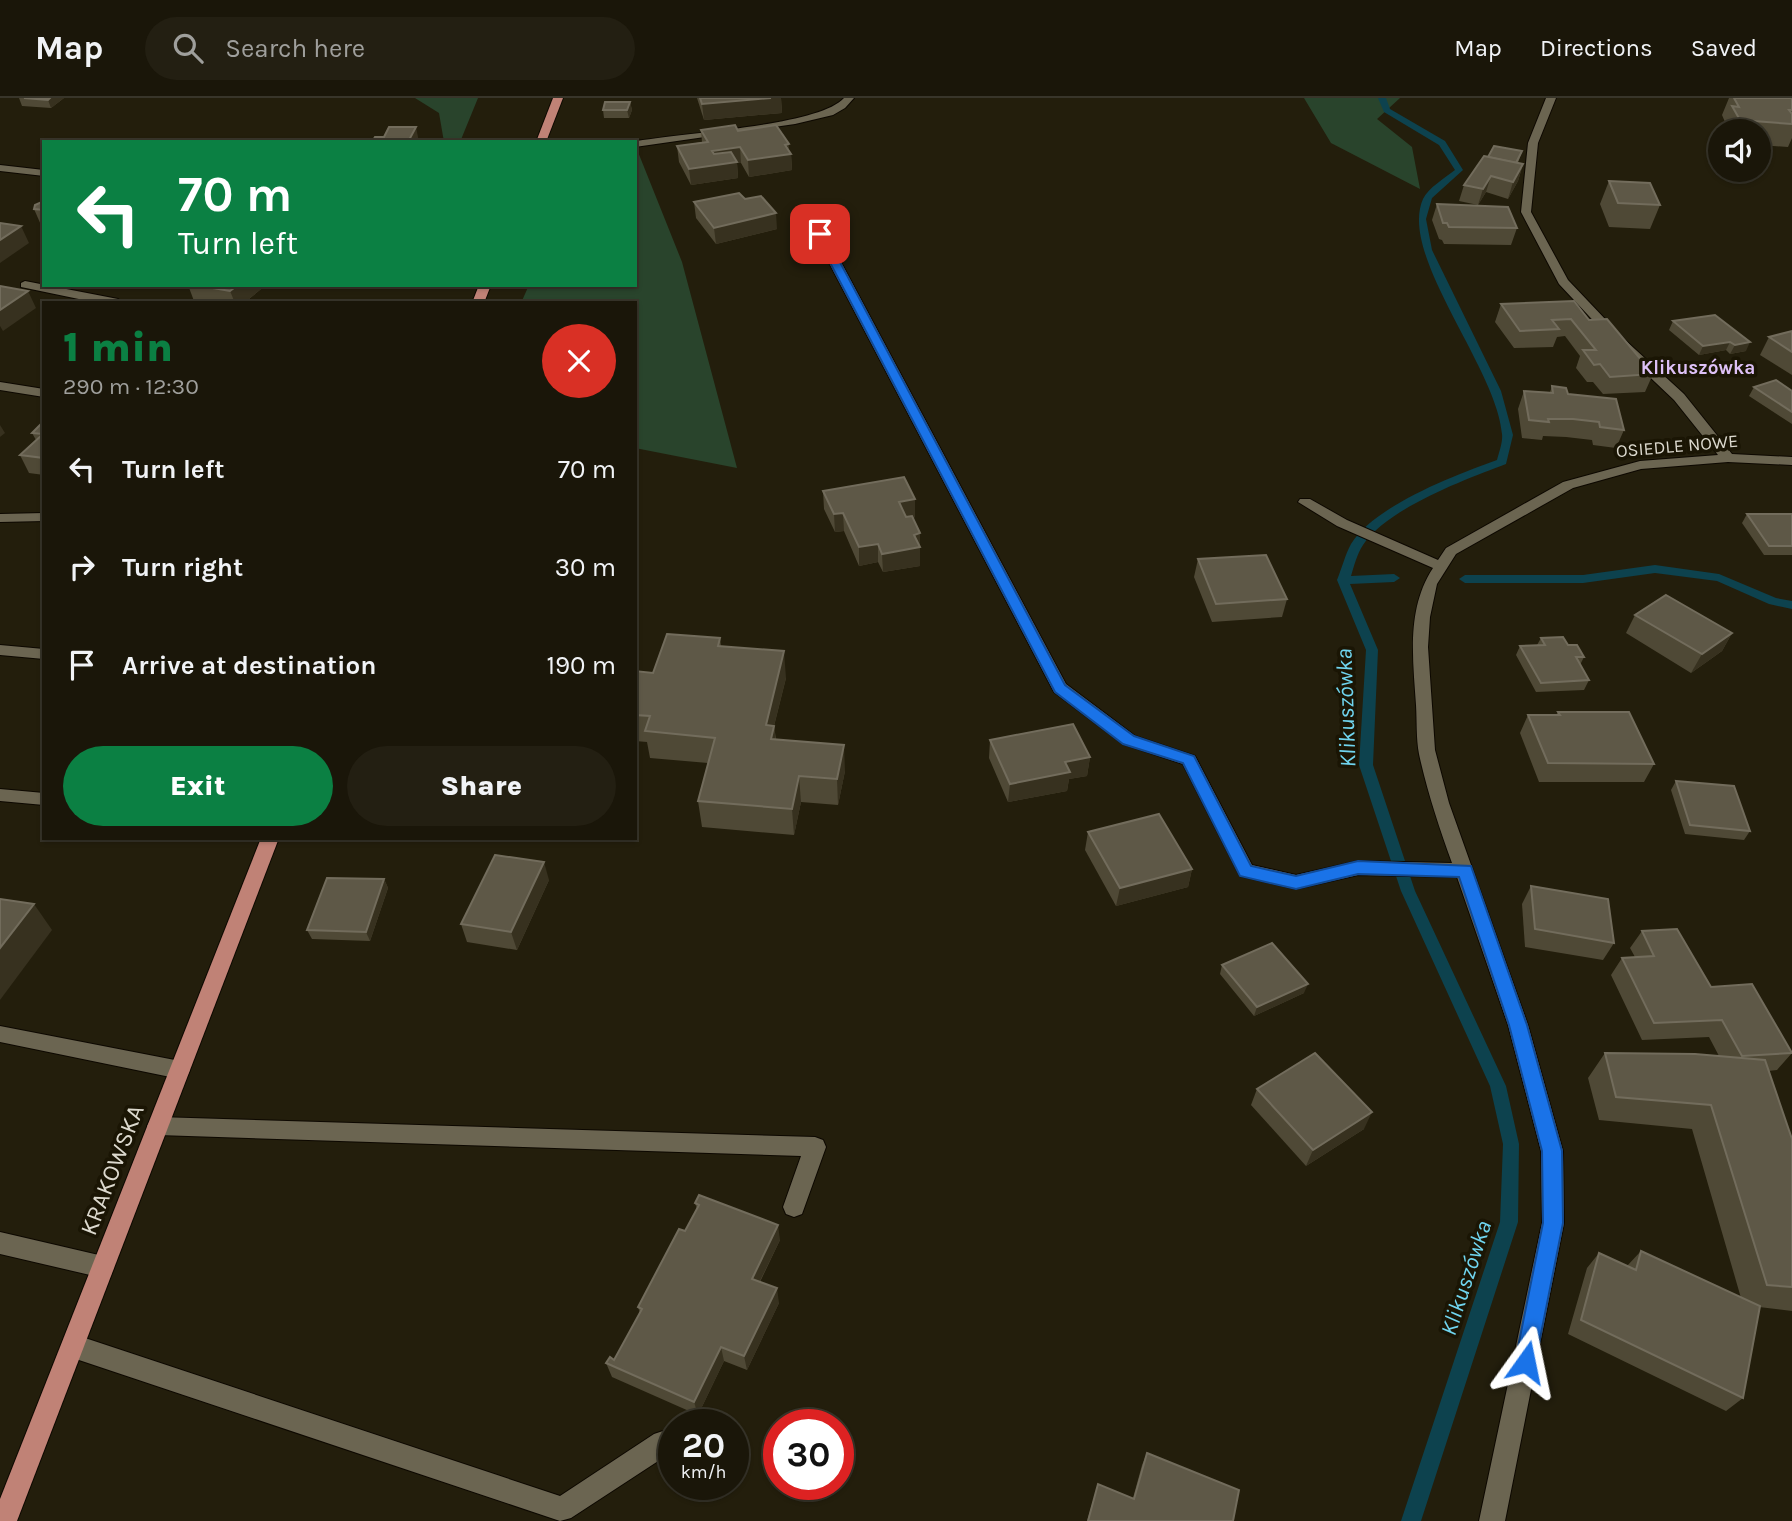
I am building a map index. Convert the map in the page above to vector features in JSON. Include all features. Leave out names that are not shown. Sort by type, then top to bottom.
[{"type":"main road","points":[[542,140],[558,98]]},
{"type":"main road","name":"KRAKOWSKA","points":[[4,1521],[269,840]]},
{"type":"street","points":[[637,144],[795,121],[830,113],[849,98]]},
{"type":"street","points":[[1551,98],[1533,143],[1526,212],[1563,282],[1621,343],[1679,397],[1728,458]]},
{"type":"street","points":[[0,168],[42,173]]},
{"type":"street","points":[[820,234],[1060,688],[1129,740],[1189,760],[1245,871],[1296,882],[1358,868],[1465,870]]},
{"type":"street","points":[[25,285],[108,301]]},
{"type":"street","points":[[0,386],[42,393]]},
{"type":"street","name":"OSIEDLE NOWE","points":[[1440,566],[1451,551],[1494,525],[1568,485],[1601,474],[1640,465],[1728,458],[1792,461]]},
{"type":"street","points":[[1305,502],[1342,523],[1440,566],[1430,584],[1422,617],[1420,647],[1427,750],[1440,803],[1518,1025],[1552,1151],[1553,1223],[1492,1521]]},
{"type":"street","points":[[0,518],[42,517]]},
{"type":"street","points":[[0,650],[42,654]]},
{"type":"street","points":[[0,794],[42,799]]},
{"type":"street","points":[[0,1034],[180,1070]]},
{"type":"street","points":[[158,1126],[815,1147],[794,1207]]},
{"type":"street","points":[[0,1243],[103,1267]]},
{"type":"street","points":[[73,1346],[562,1509],[658,1446]]},
{"type":"green space","points":[[415,98],[478,98],[461,140],[444,140],[439,113]]},
{"type":"green space","points":[[1304,98],[1400,98],[1377,119],[1412,147],[1420,189],[1331,143]]},
{"type":"green space","points":[[638,152],[682,262],[737,468],[637,448],[637,301],[522,301],[528,287],[637,287]]},
{"type":"building","points":[[700,98],[771,98],[702,104]]},
{"type":"building","points":[[1734,98],[1792,98],[1792,110],[1789,110],[1792,124],[1771,122],[1771,119],[1739,119],[1732,106],[1739,107]]},
{"type":"building","points":[[605,102],[630,102],[627,110],[603,110]]},
{"type":"building","points":[[735,125],[738,131],[776,125],[789,144],[785,145],[791,154],[748,160],[740,147],[712,151],[714,154],[731,152],[737,162],[689,169],[677,146],[708,142],[701,130]]},
{"type":"building","points":[[389,127],[416,127],[409,140],[373,140],[375,137],[384,137]]},
{"type":"building","points":[[1494,146],[1522,151],[1516,163],[1488,157]]},
{"type":"building","points":[[1484,156],[1523,164],[1513,182],[1491,176],[1483,189],[1464,185]]},
{"type":"building","points":[[1609,181],[1650,183],[1660,205],[1618,203]]},
{"type":"building","points":[[739,193],[745,199],[761,196],[776,213],[714,228],[694,202]]},
{"type":"building","points":[[42,202],[42,210],[34,209],[35,205]]},
{"type":"building","points":[[1437,204],[1508,207],[1517,228],[1449,227],[1447,223],[1443,223]]},
{"type":"building","points":[[0,223],[21,226],[0,240]]},
{"type":"building","points":[[0,286],[28,291],[0,310]]},
{"type":"building","points":[[207,287],[235,287],[230,291]]},
{"type":"building","points":[[1574,301],[1589,320],[1607,319],[1653,374],[1610,377],[1600,364],[1594,365],[1583,350],[1596,350],[1571,319],[1552,320],[1559,329],[1520,331],[1501,304]]},
{"type":"building","points":[[1715,315],[1750,342],[1703,346],[1673,321]]},
{"type":"building","points":[[1792,331],[1792,352],[1769,337]]},
{"type":"building","points":[[1776,380],[1792,391],[1792,412],[1754,387]]},
{"type":"building","points":[[1552,386],[1566,388],[1568,394],[1616,399],[1624,430],[1600,427],[1599,422],[1573,419],[1548,419],[1549,422],[1529,420],[1524,391],[1553,393]]},
{"type":"building","points":[[42,423],[42,434],[32,433]]},
{"type":"building","points":[[42,435],[42,458],[20,455]]},
{"type":"building","points":[[904,477],[915,499],[899,502],[906,517],[912,516],[920,533],[914,535],[920,547],[882,554],[878,544],[859,547],[843,513],[834,514],[823,491]]},
{"type":"building","points":[[1747,514],[1792,514],[1792,546],[1769,546]]},
{"type":"building","points":[[1266,555],[1287,599],[1216,604],[1198,559]]},
{"type":"building","points":[[1666,595],[1732,633],[1702,654],[1635,615]]},
{"type":"building","points":[[667,634],[720,638],[718,646],[784,651],[766,725],[774,726],[771,739],[844,745],[837,779],[799,776],[792,809],[698,801],[715,738],[645,731],[650,716],[637,715],[637,671],[653,673]]},
{"type":"building","points":[[1563,637],[1568,645],[1577,645],[1584,657],[1576,657],[1589,680],[1541,683],[1520,646],[1545,645],[1541,638]]},
{"type":"building","points":[[1558,712],[1629,712],[1654,764],[1548,763],[1528,715],[1560,715]]},
{"type":"building","points":[[1073,724],[1090,757],[1065,762],[1070,772],[1010,784],[990,740]]},
{"type":"building","points":[[1676,781],[1734,786],[1750,831],[1690,825]]},
{"type":"building","points":[[1159,814],[1192,869],[1120,888],[1088,832]]},
{"type":"building","points":[[495,855],[544,862],[511,932],[461,924]]},
{"type":"building","points":[[327,878],[384,879],[366,932],[307,930]]},
{"type":"building","points":[[1531,886],[1608,899],[1614,943],[1535,929]]},
{"type":"building","points":[[0,899],[34,904],[0,948]]},
{"type":"building","points":[[1677,929],[1711,987],[1752,984],[1792,1053],[1742,1056],[1722,1020],[1654,1023],[1622,958],[1654,956],[1642,931]]},
{"type":"building","points":[[1272,943],[1308,984],[1257,1007],[1222,965]]},
{"type":"building","points":[[1315,1053],[1372,1112],[1313,1150],[1257,1089]]},
{"type":"building","points":[[1605,1053],[1695,1054],[1765,1060],[1792,1139],[1792,1287],[1767,1285],[1711,1105],[1616,1097]]},
{"type":"building","points":[[699,1195],[778,1225],[752,1279],[777,1288],[744,1356],[721,1347],[694,1402],[606,1363],[610,1357],[614,1360],[642,1309],[638,1307],[679,1229],[685,1231],[699,1205],[695,1203]]},
{"type":"building","points":[[1641,1251],[1760,1306],[1743,1398],[1581,1320],[1599,1253],[1636,1270]]},
{"type":"building","points":[[1147,1453],[1239,1490],[1233,1521],[1088,1521],[1098,1484],[1134,1499]]},
{"type":"waterway","name":"Klikuszówka","points":[[1343,580],[1357,544],[1368,532],[1383,519],[1423,496],[1502,462],[1508,435],[1496,391],[1427,250],[1422,219],[1428,197],[1459,170],[1442,143],[1387,110],[1382,98]]},
{"type":"waterway","points":[[1465,579],[1583,579],[1655,569],[1719,578],[1773,601],[1792,605]]},
{"type":"waterway","points":[[1343,580],[1394,578]]},
{"type":"waterway","name":"Klikuszówka","points":[[1343,580],[1372,650],[1366,765],[1408,891],[1498,1086],[1511,1144],[1509,1222],[1411,1521]]},
{"type":"district","name":"Klikuszówka","points":[[1698,368]]},
{"type":"route","points":[[820,234],[1060,688],[1129,740],[1189,760],[1245,871],[1296,882],[1358,868],[1465,870],[1518,1025],[1552,1151],[1553,1223],[1526,1362]]}]
